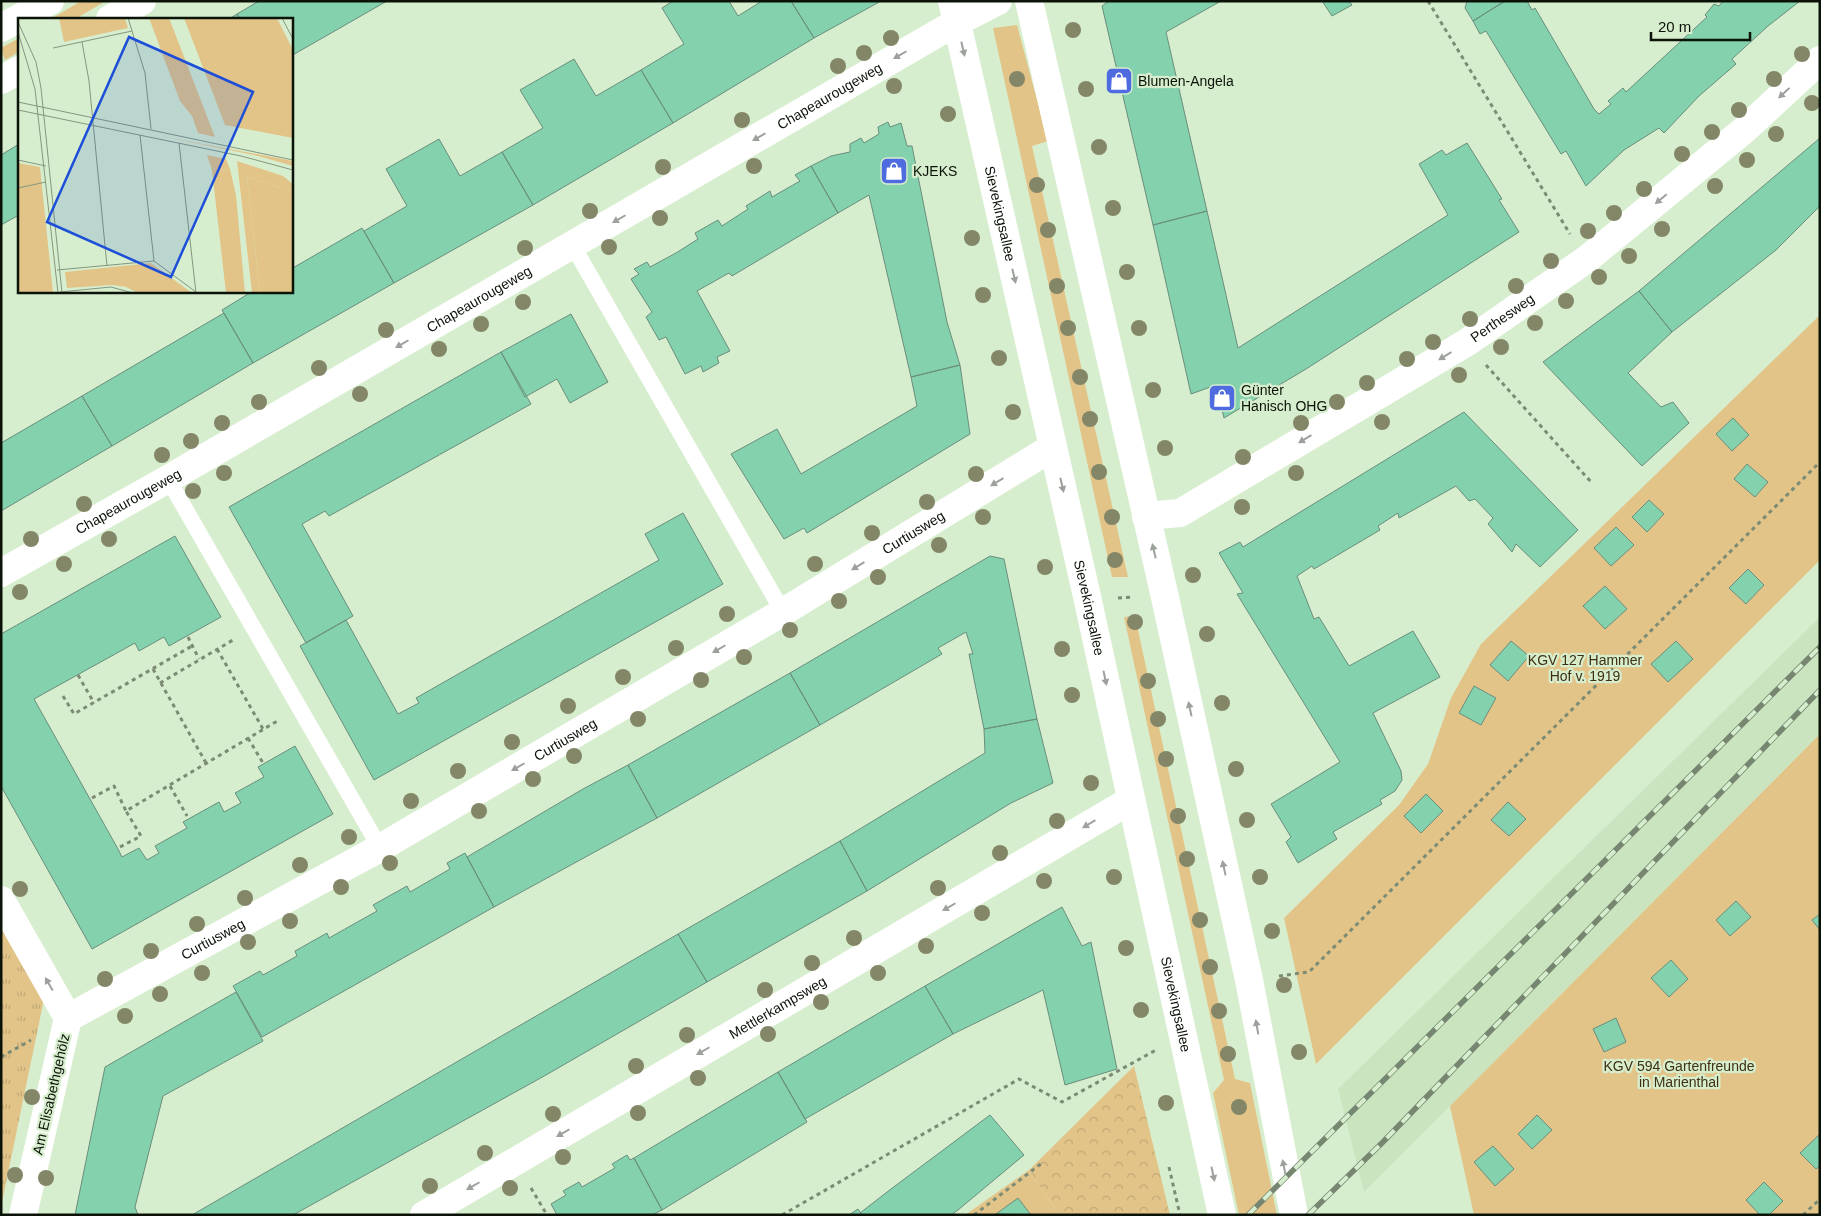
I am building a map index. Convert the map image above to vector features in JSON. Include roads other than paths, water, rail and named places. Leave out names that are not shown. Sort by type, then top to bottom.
[{"type":"street","points":[[19,18],[50,1]]},
{"type":"street","points":[[112,18],[142,1]]},
{"type":"street","name":"Chapeaurougeweg","points":[[1,573],[168,480],[573,246],[955,12],[998,1]]},
{"type":"street","points":[[1029,1],[1249,980],[1265,1075],[1294,1215]]},
{"type":"street","name":"Sievekingsallee","points":[[955,12],[1053,446],[1222,1215]]},
{"type":"street","points":[[1,28],[18,19]]},
{"type":"street","name":"Perthesweg","points":[[1146,516],[1180,513],[1466,343],[1587,259],[1743,130],[1820,60]]},
{"type":"street","points":[[1,80],[18,71]]},
{"type":"street","name":"Curtiusweg","points":[[68,1018],[380,848],[783,612],[1053,446]]},
{"type":"street","name":"Mettlerkampsweg","points":[[424,1215],[1131,800]]},
{"type":"street","name":"Am Elisabethgehölz","points":[[1,900],[68,1018],[23,1215]]},
{"type":"lane","points":[[573,246],[783,612]]},
{"type":"lane","points":[[168,480],[380,848]]},
{"type":"railway","points":[[1248,1215],[1820,647]]},
{"type":"railway","points":[[1308,1215],[1383,1142],[1820,690]]},
{"type":"place","name":"Blumen-Angela","points":[[1119,81]]},
{"type":"place","name":"KJEKS","points":[[894,171]]},
{"type":"place","name":"Günter Hanisch OHG","points":[[1222,398]]},
{"type":"park label","name":"KGV 127 Hammer Hof v. 1919","points":[[1585,668]]},
{"type":"park label","name":"KGV 594 Gartenfreunde in Marienthal","points":[[1679,1074]]}]
